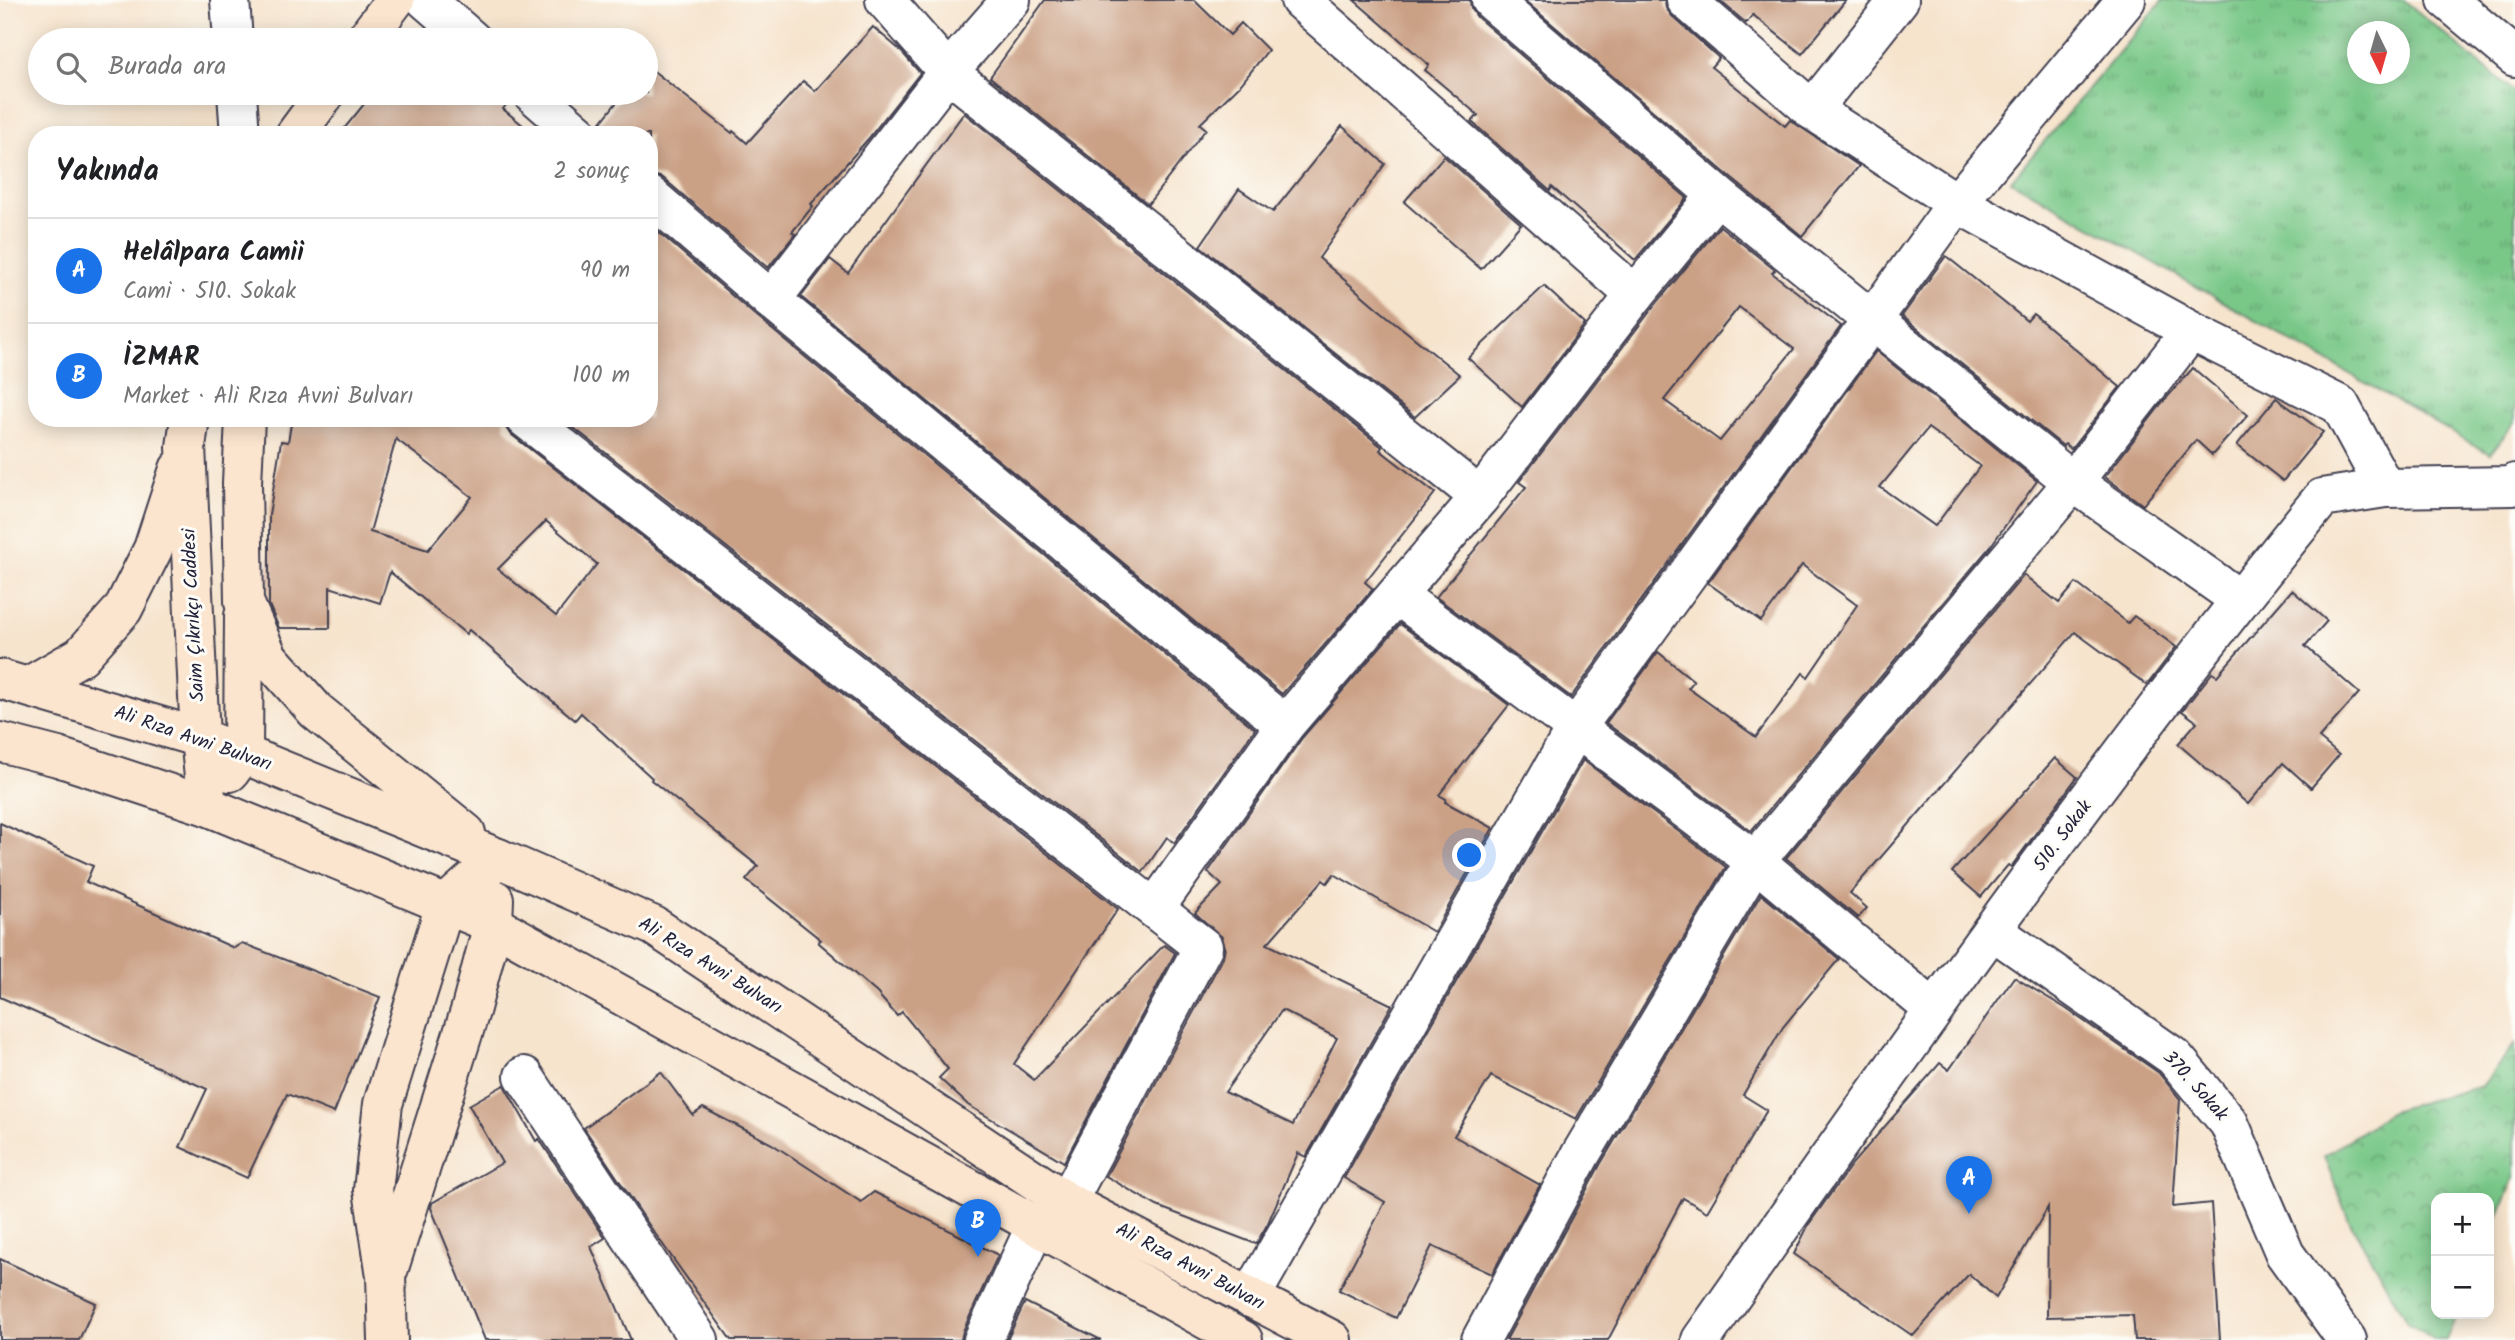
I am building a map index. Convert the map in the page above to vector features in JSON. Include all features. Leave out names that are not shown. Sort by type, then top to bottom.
[{"type":"main road","points":[[374,28],[395,0]]},
{"type":"main road","points":[[302,126],[317,105]]},
{"type":"main road","points":[[207,806],[243,754],[242,483],[245,427]]},
{"type":"main road","points":[[14,683],[81,656],[123,609],[153,550],[188,433]]},
{"type":"main road","name":"Saim Çıkrıkçı Caddesi","points":[[188,433],[200,738],[207,806]]},
{"type":"main road","points":[[244,602],[268,657],[316,711],[498,858]]},
{"type":"main road","name":"Ali Rıza Avni Bulvarı","points":[[14,683],[200,738],[243,754],[498,858],[654,926],[1067,1202],[1332,1340]]},
{"type":"main road","name":"Ali Rıza Avni Bulvarı","points":[[0,742],[58,757],[207,806],[492,924],[1036,1225],[1233,1338]]},
{"type":"main road","points":[[388,1340],[386,1276],[373,1190],[383,1104],[444,905],[498,858]]},
{"type":"main road","points":[[386,1276],[471,1008],[492,924],[498,858]]},
{"type":"street","points":[[230,0],[232,28]]},
{"type":"street","points":[[426,0],[458,28]]},
{"type":"street","points":[[885,0],[948,72],[1480,497]]},
{"type":"street","points":[[771,300],[948,72],[1011,0]]},
{"type":"street","points":[[1300,0],[1635,295]]},
{"type":"street","points":[[1491,0],[1717,195],[2073,482],[2239,599]]},
{"type":"street","points":[[1686,0],[1812,110],[1957,203],[2191,331],[2340,405],[2385,488]]},
{"type":"street","points":[[1812,110],[1899,0]]},
{"type":"street","points":[[1250,1298],[1576,729],[1957,203],[2126,0]]},
{"type":"street","points":[[2447,0],[2515,57]]},
{"type":"street","points":[[238,105],[239,126]]},
{"type":"street","points":[[546,105],[570,126]]},
{"type":"street","points":[[1155,908],[1286,725],[1480,497],[1635,295],[1717,195]]},
{"type":"street","points":[[658,203],[771,300],[1286,725]]},
{"type":"street","points":[[1481,1340],[1581,1154],[1755,861],[2073,482],[2191,331]]},
{"type":"street","points":[[537,427],[1203,947],[1067,1202]]},
{"type":"street","name":"510. Sokak","points":[[1701,1340],[1933,1009],[2239,599],[2322,498],[2385,488],[2513,486],[2515,483]]},
{"type":"street","points":[[1397,595],[1755,861],[1933,1009]]},
{"type":"street","name":"370. Sokak","points":[[1992,930],[2174,1057],[2229,1123],[2285,1254],[2347,1340]]},
{"type":"street","points":[[524,1076],[699,1340]]},
{"type":"street","points":[[983,1340],[1036,1225]]},
{"type":"green space","points":[[2163,0],[2404,0],[2515,93],[2515,422],[2490,454],[2011,181]]},
{"type":"green space","points":[[2515,1044],[2515,1177],[2494,1227],[2494,1193],[2431,1193],[2431,1319],[2455,1319],[2446,1340],[2435,1340],[2408,1323],[2348,1218],[2324,1156],[2394,1110],[2482,1086]]},
{"type":"building","points":[[1045,0],[1194,0],[1230,35],[1241,23],[1268,50],[1241,84],[1200,124],[1206,129],[1148,204],[990,77]]},
{"type":"building","points":[[1354,0],[1470,0],[1471,8],[1477,17],[1687,198],[1635,260],[1552,187],[1550,191],[1472,122],[1478,115],[1425,70],[1429,65]]},
{"type":"building","points":[[1524,0],[1665,0],[1666,8],[1672,16],[1719,58],[1711,67],[1785,126],[1790,120],[1859,166],[1802,236]]},
{"type":"building","points":[[1719,0],[1846,0],[1802,54],[1753,15],[1746,23]]},
{"type":"building","points":[[873,27],[900,50],[920,73],[868,139],[811,204],[813,206],[792,232],[795,234],[768,268],[658,177],[658,126],[599,125],[615,105],[658,105],[658,74],[747,143],[803,81],[815,91]]},
{"type":"building","points":[[363,105],[506,105],[503,109],[524,126],[346,126]]},
{"type":"building","points":[[964,113],[1382,447],[1380,450],[1435,493],[1365,582],[1373,589],[1282,694],[801,297],[830,259],[848,273]]},
{"type":"building","points":[[1342,126],[1385,164],[1319,258],[1460,375],[1415,417],[1200,246],[1239,189],[1273,212]]},
{"type":"building","points":[[1444,156],[1521,224],[1481,269],[1404,202]]},
{"type":"building","points":[[1720,226],[1775,270],[1772,273],[1841,326],[1571,697],[1436,597],[1526,487],[1519,482],[1652,309]],"holes":[[[1739,307],[1794,349],[1720,441],[1664,400]]]},
{"type":"building","points":[[658,232],[757,317],[1255,729],[1174,843],[1167,837],[1143,872],[573,427],[658,427]]},
{"type":"building","points":[[1946,256],[2027,321],[2033,314],[2120,387],[2071,449],[2065,444],[2063,446],[1902,316]]},
{"type":"building","points":[[1544,286],[1585,324],[1522,407],[1468,358]]},
{"type":"building","points":[[1876,351],[2037,481],[1990,547],[1751,831],[1606,723],[1658,652],[1694,681],[1688,688],[1756,737],[1803,673],[1808,677],[1857,605],[1802,565],[1761,621],[1708,583]],"holes":[[[1928,428],[1980,466],[1935,526],[1880,487]]]},
{"type":"building","points":[[2193,368],[2248,415],[2212,455],[2196,440],[2143,505],[2105,477]]},
{"type":"building","points":[[2276,398],[2323,432],[2283,481],[2237,445]]},
{"type":"building","points":[[290,427],[505,427],[1118,909],[1014,1064],[1034,1080],[1164,945],[1175,953],[1064,1162],[968,1105],[939,1078],[948,1069],[902,1012],[897,1016],[877,993],[818,942],[821,940],[746,880],[758,866],[651,780],[652,778],[581,713],[575,720],[469,630],[466,634],[390,572],[380,603],[330,587],[330,628],[279,628],[269,605],[269,515],[281,441],[288,442]],"holes":[[[396,439],[472,497],[428,550],[370,532]],[[546,521],[597,564],[556,616],[498,569]]]},
{"type":"building","points":[[2024,575],[2059,603],[2076,583],[2128,623],[2134,616],[2176,647],[2147,685],[2075,632],[1850,893],[1867,908],[1858,918],[1786,858]]},
{"type":"building","points":[[2292,590],[2327,621],[2305,646],[2359,693],[2319,738],[2339,755],[2311,788],[2283,763],[2248,804],[2178,744],[2197,722],[2182,711],[2212,673],[2217,676]]},
{"type":"building","points":[[1400,624],[1509,705],[1439,795],[1446,799],[1445,802],[1493,828],[1434,932],[1334,874],[1327,883],[1323,880],[1267,944],[1392,1005],[1306,1157],[1298,1153],[1256,1244],[1157,1206],[1106,1176],[1223,957],[1225,947],[1222,937],[1195,913],[1222,885],[1208,872],[1302,738]],"holes":[[[1282,1010],[1337,1038],[1293,1125],[1225,1092]]]},
{"type":"building","points":[[2055,758],[2077,777],[2011,867],[2008,865],[1981,897],[1952,872]]},
{"type":"building","points":[[1583,760],[1726,867],[1576,1119],[1491,1076],[1454,1136],[1540,1185],[1492,1274],[1432,1246],[1396,1318],[1339,1290],[1385,1202],[1344,1178]]},
{"type":"building","points":[[0,823],[93,866],[86,882],[234,948],[242,943],[380,997],[334,1113],[287,1094],[247,1178],[180,1147],[207,1089],[0,997]]},
{"type":"building","points":[[1761,894],[1839,959],[1783,1027],[1743,1095],[1767,1110],[1707,1212],[1683,1198],[1608,1340],[1506,1340],[1600,1165]]},
{"type":"building","points":[[2014,977],[2065,1008],[2159,1073],[2180,1099],[2173,1207],[2211,1203],[2220,1340],[2135,1340],[2133,1315],[2047,1317],[2048,1207],[1996,1298],[1969,1274],[1913,1336],[1794,1254],[1809,1224],[1852,1164],[1940,1063],[1949,1070]]},
{"type":"building","points":[[661,1072],[693,1115],[703,1108],[772,1144],[861,1202],[874,1192],[998,1255],[961,1340],[731,1340],[584,1128]]},
{"type":"building","points":[[504,1085],[536,1141],[539,1139],[605,1238],[591,1247],[631,1340],[485,1340],[431,1208],[432,1203],[502,1163],[469,1105]]},
{"type":"building","points":[[0,1259],[96,1303],[79,1340],[0,1340]]},
{"type":"building","points":[[1025,1302],[1101,1340],[1007,1340]]},
{"type":"place","name":"Helâlpara Camii","points":[[1969,1214]]},
{"type":"place","name":"İZMAR","points":[[978,1257]]}]
